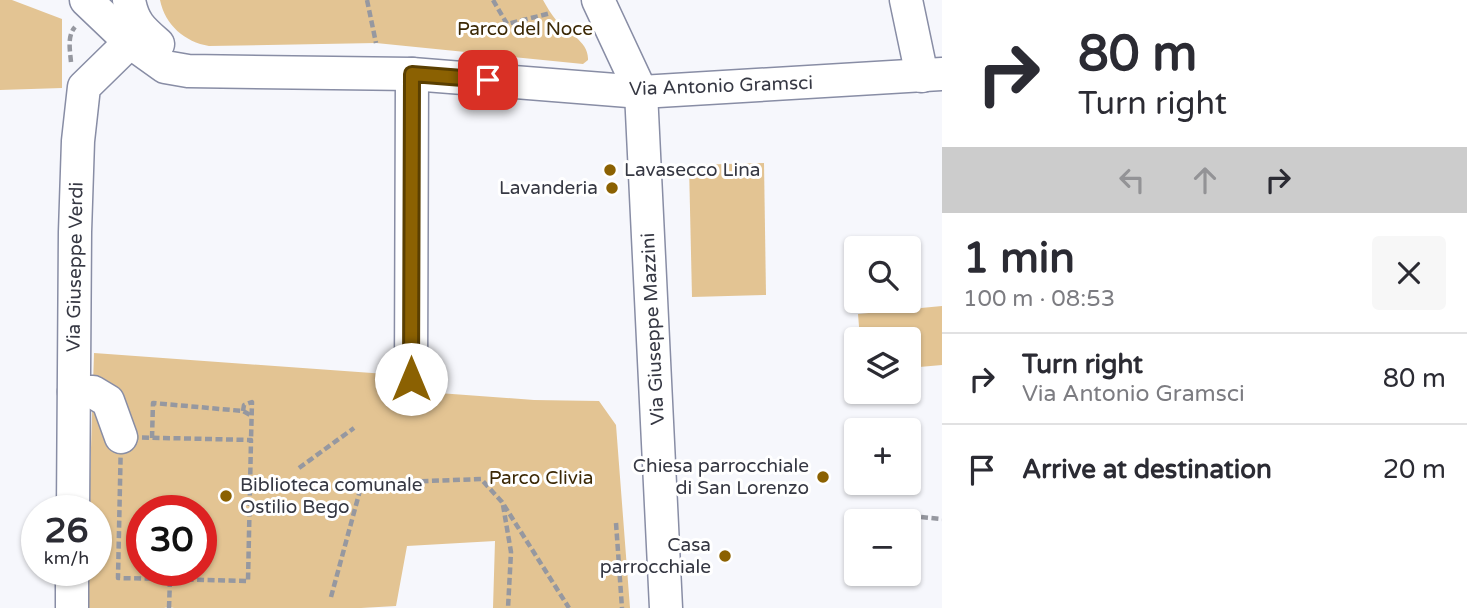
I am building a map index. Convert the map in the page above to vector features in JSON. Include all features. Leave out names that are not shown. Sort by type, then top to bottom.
[{"type":"street","name":"Via Antonio Gramsci","points":[[86,0],[137,37],[165,67],[188,71],[412,74],[641,92],[932,75]]},
{"type":"street","points":[[129,0],[137,37]]},
{"type":"street","points":[[598,0],[641,92]]},
{"type":"street","points":[[906,0],[932,75]]},
{"type":"street","name":"Via Giuseppe Verdi","points":[[73,495],[77,167],[84,87],[137,37]]},
{"type":"street","points":[[411,379],[412,74]]},
{"type":"street","name":"Via Giuseppe Mazzini","points":[[641,92],[666,608]]},
{"type":"street","points":[[74,392],[93,393],[108,401],[136,437]]},
{"type":"street","points":[[72,586],[72,608]]},
{"type":"path","points":[[366,0],[376,43]]},
{"type":"path","points":[[493,0],[507,24],[551,13]]},
{"type":"path","points":[[217,580],[248,581],[252,402],[244,405],[243,411]]},
{"type":"path","points":[[129,495],[136,437],[153,404],[243,411],[252,416]]},
{"type":"path","points":[[299,468],[354,428]]},
{"type":"path","points":[[136,437],[251,440]]},
{"type":"path","points":[[348,484],[481,479],[502,502],[569,608]]},
{"type":"path","points":[[331,597],[362,483]]},
{"type":"path","points":[[502,502],[510,552],[508,608]]},
{"type":"path","points":[[126,515],[118,578],[126,578]]},
{"type":"path","points":[[921,517],[942,519]]},
{"type":"path","points":[[616,523],[622,608]]},
{"type":"path","points":[[169,608],[170,586]]},
{"type":"green space","points":[[0,0],[12,0],[62,19],[62,88],[0,90]]},
{"type":"green space","name":"Parco del Noce","points":[[160,0],[543,0],[556,20],[581,42],[588,60],[583,64],[376,43],[209,46],[192,41],[177,31],[166,17]]},
{"type":"green space","points":[[764,163],[766,295],[692,297],[689,165]]},
{"type":"green space","points":[[942,306],[942,365],[921,367],[921,327],[859,327],[858,314],[921,313],[921,308]]},
{"type":"green space","name":"Parco Clivia","points":[[94,353],[400,375],[398,390],[534,400],[599,401],[616,425],[630,608],[493,608],[495,541],[407,546],[396,606],[89,608],[86,605],[87,586],[112,586],[112,495],[90,495]]},
{"type":"place","name":"Lavasecco Lina","points":[[610,170]]},
{"type":"place","name":"Lavanderia","points":[[612,188]]},
{"type":"place","name":"Chiesa parrocchiale di San Lorenzo","points":[[823,477]]},
{"type":"place","name":"Biblioteca comunale Ostilio Bego","points":[[226,496]]},
{"type":"place","name":"Casa parrocchiale","points":[[725,556]]},
{"type":"route","points":[[411,379],[412,74],[488,80]]}]
